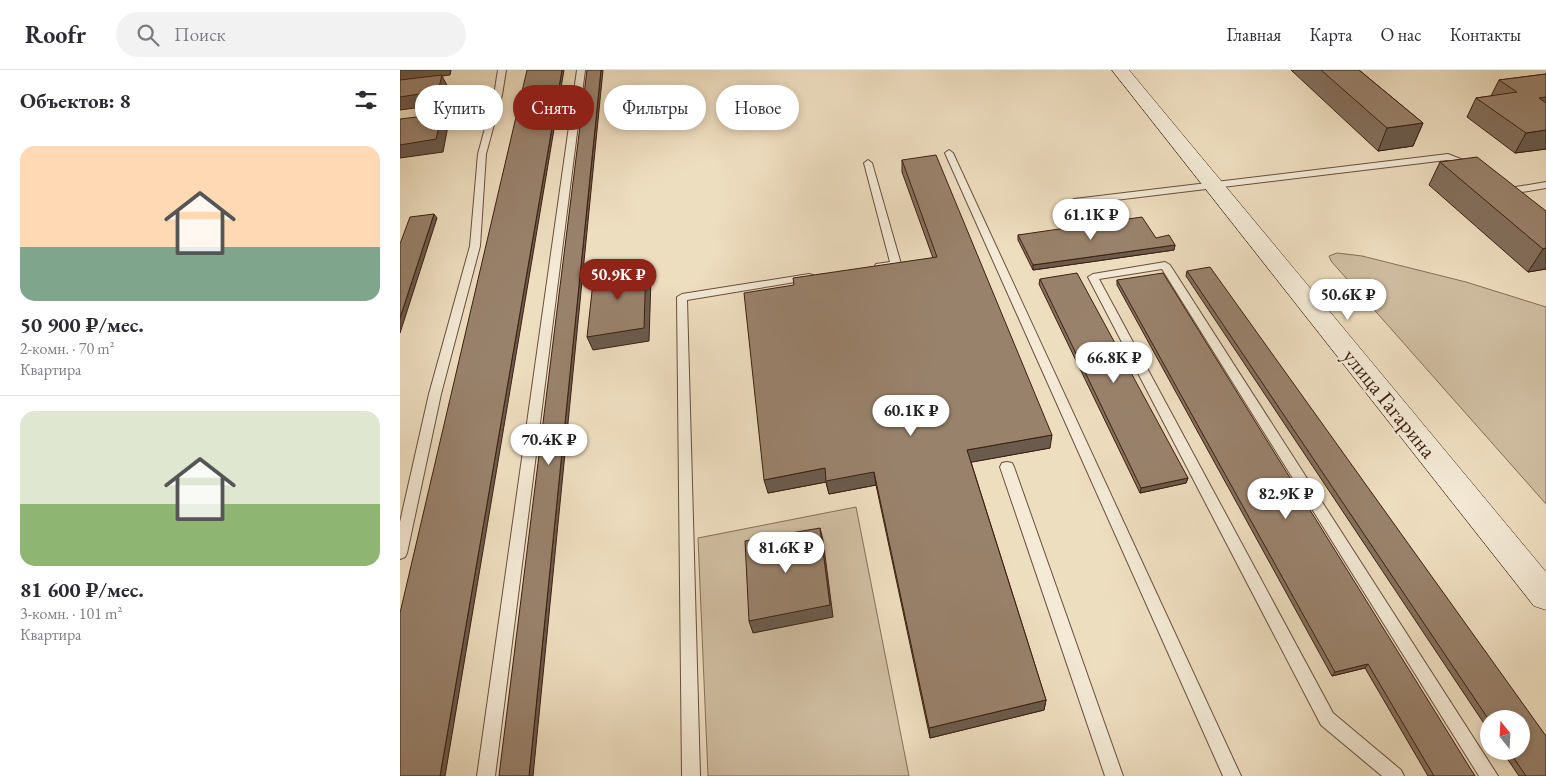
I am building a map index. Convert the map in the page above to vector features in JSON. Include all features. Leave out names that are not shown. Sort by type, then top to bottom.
[{"type":"main road","name":"улица Гагарина","points":[[1120,70],[1546,596]]},
{"type":"lane","points":[[400,553],[435,394],[475,246],[482,154],[498,95],[502,70]]},
{"type":"lane","points":[[486,776],[581,70]]},
{"type":"lane","points":[[949,153],[1232,776]]},
{"type":"lane","points":[[1074,202],[1448,157],[1471,165]]},
{"type":"lane","points":[[867,268],[896,264],[868,163]]},
{"type":"lane","points":[[1504,192],[1546,185]]},
{"type":"lane","points":[[1395,776],[1327,719],[1093,277],[1165,265],[1489,776]]},
{"type":"lane","points":[[691,776],[682,297],[818,276]]},
{"type":"lane","points":[[1007,467],[1114,776]]},
{"type":"shaded area","points":[[1337,253],[1362,256],[1466,282],[1546,307],[1546,504],[1331,261],[1329,256]]},
{"type":"shaded area","points":[[856,507],[909,776],[708,776],[698,538]]},
{"type":"building","points":[[527,70],[562,70],[559,85],[523,85]]},
{"type":"building","points":[[587,70],[601,70],[529,776],[499,776],[580,130],[594,130],[594,85],[585,85]]},
{"type":"building","points":[[1321,70],[1359,70],[1423,123],[1387,128]]},
{"type":"building","points":[[1546,74],[1546,97],[1539,98],[1546,103],[1546,130],[1526,133],[1476,98],[1517,92],[1499,80]]},
{"type":"building","points":[[442,75],[440,85],[415,85],[415,95],[400,97],[400,80]]},
{"type":"building","points":[[415,117],[415,130],[438,130],[436,139],[400,145],[400,119]]},
{"type":"building","points":[[513,130],[552,130],[440,776],[400,776],[400,613]]},
{"type":"building","points":[[936,155],[1052,435],[967,450],[1046,700],[929,728],[874,472],[826,481],[825,468],[764,480],[744,293],[794,285],[793,278],[937,257],[902,160]]},
{"type":"building","points":[[1477,157],[1546,211],[1546,248],[1543,249],[1440,162]]},
{"type":"building","points":[[434,214],[400,318],[400,244],[410,217]]},
{"type":"building","points":[[1142,217],[1156,238],[1169,235],[1175,245],[1033,265],[1018,235]]},
{"type":"building","points":[[646,265],[644,328],[587,337],[594,273]]},
{"type":"building","points":[[1210,267],[1527,710],[1482,710],[1187,271]]},
{"type":"building","points":[[1077,273],[1188,478],[1141,488],[1040,279]]},
{"type":"building","points":[[1163,273],[1475,776],[1434,776],[1368,664],[1335,672],[1117,280]]},
{"type":"building","points":[[820,528],[830,605],[749,621],[745,541]]},
{"type":"building","points":[[1530,714],[1546,736],[1546,776],[1526,776],[1515,760],[1530,760]]}]
